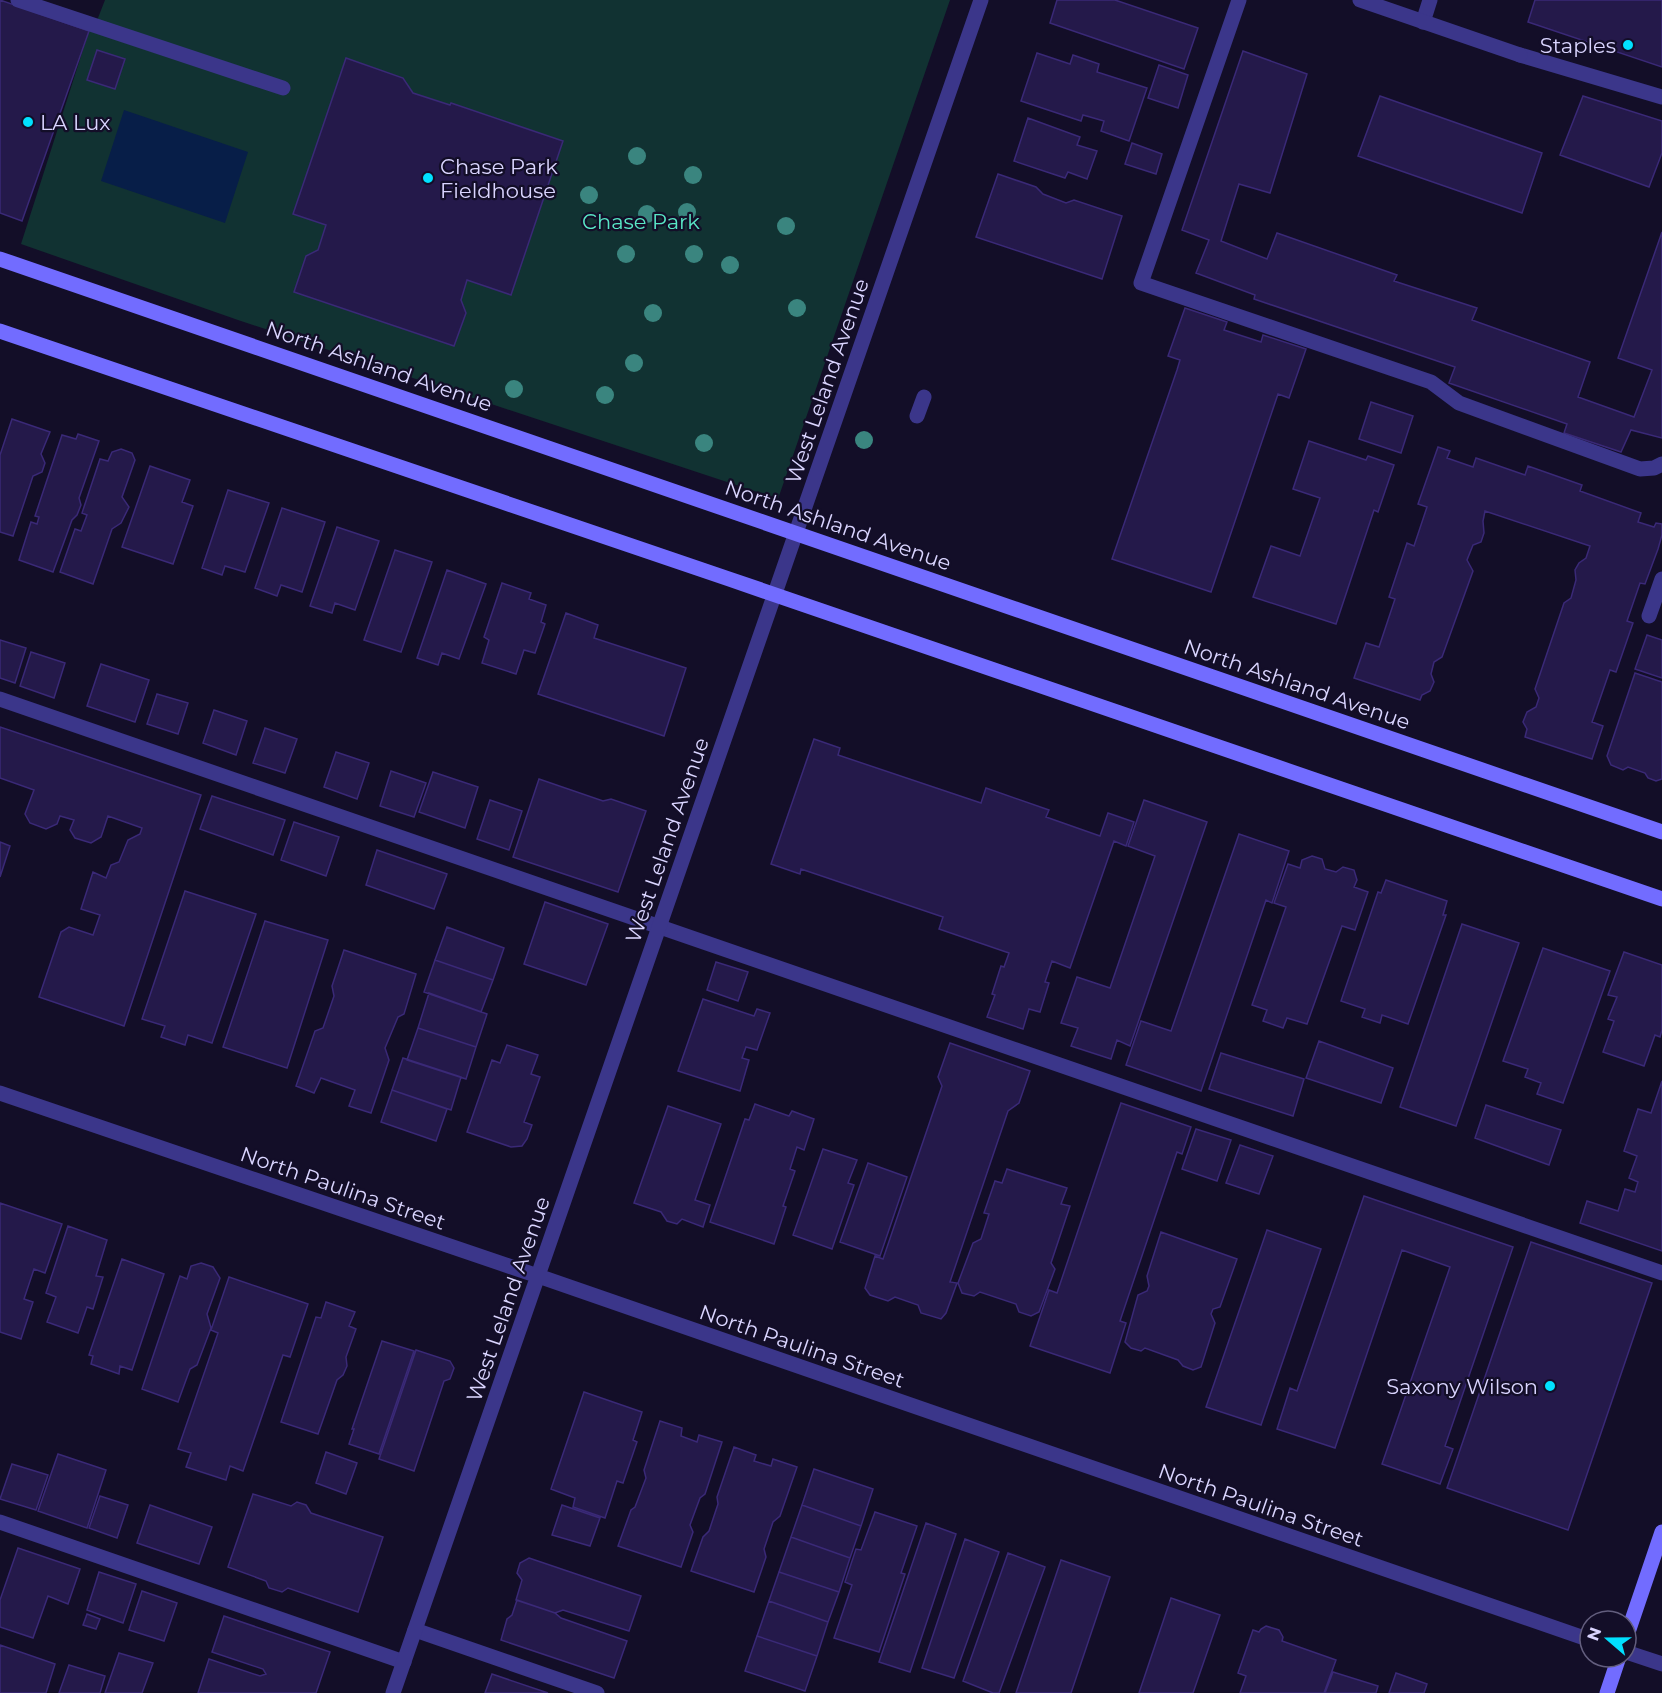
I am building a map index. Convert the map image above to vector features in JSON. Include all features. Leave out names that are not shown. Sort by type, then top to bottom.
[{"type":"main road","name":"North Ashland Avenue","points":[[0,259],[1662,832]]},
{"type":"main road","points":[[0,331],[1662,899]]},
{"type":"main road","points":[[1636,1609],[1662,1532]]},
{"type":"main road","points":[[1607,1693],[1615,1669]]},
{"type":"street","points":[[18,0],[283,88]]},
{"type":"street","name":"West Leland Avenue","points":[[393,1693],[981,0]]},
{"type":"street","points":[[1239,0],[1141,283],[1431,382],[1459,403],[1640,469],[1654,468],[1662,464]]},
{"type":"street","points":[[1360,0],[1520,55],[1662,97]]},
{"type":"street","points":[[1423,21],[1430,0]]},
{"type":"street","points":[[917,416],[924,397]]},
{"type":"street","points":[[1649,616],[1662,579]]},
{"type":"street","points":[[0,699],[659,925],[1662,1274]]},
{"type":"street","name":"North Paulina Street","points":[[0,1093],[538,1276],[1578,1636]]},
{"type":"street","points":[[0,1522],[404,1662]]},
{"type":"street","points":[[415,1630],[597,1693]]},
{"type":"street","points":[[1638,1656],[1662,1664]]},
{"type":"green space","name":"Chase Park","points":[[105,0],[950,0],[778,499],[238,320],[21,244],[89,31],[98,18]]},
{"type":"water","points":[[124,110],[248,152],[225,223],[101,181]]},
{"type":"building","name":"LA Lux","points":[[0,0],[89,31],[22,221],[0,213]]},
{"type":"building","points":[[1057,0],[1115,0],[1198,28],[1184,69],[1050,23]]},
{"type":"building","name":"Staples","points":[[1535,0],[1662,0],[1662,67],[1528,22]]},
{"type":"building","points":[[97,50],[125,59],[115,89],[87,80]]},
{"type":"building","points":[[1243,51],[1307,74],[1270,193],[1239,184],[1221,241],[1267,259],[1277,233],[1397,275],[1394,281],[1477,308],[1472,320],[1590,362],[1578,397],[1634,417],[1652,370],[1618,358],[1662,232],[1662,438],[1631,430],[1621,452],[1564,433],[1567,424],[1449,383],[1455,367],[1254,299],[1255,295],[1196,273],[1209,240],[1182,230]]},
{"type":"building","points":[[1037,53],[1070,64],[1073,55],[1099,64],[1097,72],[1147,88],[1129,141],[1101,131],[1104,121],[1083,115],[1081,121],[1021,101]]},
{"type":"building","name":"Chase Park Fieldhouse","points":[[346,58],[403,78],[413,93],[450,105],[451,103],[563,141],[511,295],[467,280],[461,300],[466,313],[454,346],[294,292],[306,256],[318,250],[326,225],[293,214]]},
{"type":"building","points":[[1159,65],[1188,75],[1178,108],[1148,98]]},
{"type":"building","points":[[1380,96],[1542,153],[1522,213],[1358,156]]},
{"type":"building","points":[[1583,96],[1662,121],[1662,153],[1649,187],[1560,155]]},
{"type":"building","points":[[1028,118],[1080,137],[1077,145],[1097,151],[1087,179],[1068,172],[1065,178],[1014,161]]},
{"type":"building","points":[[1132,143],[1162,154],[1156,174],[1125,164]]},
{"type":"building","points":[[998,174],[1036,187],[1043,194],[1066,203],[1074,200],[1122,216],[1102,279],[976,237]]},
{"type":"building","points":[[1185,308],[1227,322],[1224,330],[1261,342],[1263,335],[1306,349],[1289,398],[1278,394],[1211,592],[1112,559],[1180,360],[1168,356]]},
{"type":"building","points":[[1371,402],[1413,416],[1401,453],[1359,439]]},
{"type":"building","points":[[12,419],[50,432],[41,454],[45,463],[42,472],[33,476],[13,536],[0,532],[0,455]]},
{"type":"building","points":[[78,434],[99,441],[79,498],[81,505],[72,520],[53,572],[19,560],[31,522],[37,524],[39,517],[35,516],[62,435],[76,439]]},
{"type":"building","points":[[1309,441],[1366,460],[1368,456],[1394,465],[1378,512],[1374,510],[1336,624],[1253,597],[1271,546],[1300,556],[1320,498],[1293,489]]},
{"type":"building","points":[[1438,447],[1450,451],[1447,458],[1473,467],[1476,458],[1525,475],[1528,466],[1582,485],[1580,491],[1641,513],[1638,522],[1654,527],[1656,523],[1662,524],[1658,549],[1645,584],[1640,583],[1627,621],[1633,623],[1616,672],[1610,670],[1592,722],[1603,726],[1592,759],[1525,737],[1527,729],[1523,722],[1527,712],[1536,707],[1539,698],[1535,689],[1564,603],[1571,598],[1576,580],[1575,570],[1586,558],[1590,546],[1485,511],[1484,533],[1481,542],[1473,545],[1467,560],[1473,571],[1442,657],[1434,662],[1431,674],[1434,682],[1430,691],[1422,695],[1420,700],[1354,678],[1366,643],[1379,647],[1395,599],[1389,597],[1407,543],[1414,546],[1427,507],[1418,504]]},
{"type":"building","points":[[121,449],[132,453],[135,460],[122,497],[129,507],[121,523],[112,529],[93,584],[60,572],[75,529],[81,531],[87,515],[82,513],[100,459],[108,461],[112,452]]},
{"type":"building","points":[[150,466],[190,480],[182,502],[193,506],[173,564],[122,547]]},
{"type":"building","points":[[228,490],[269,503],[245,572],[225,566],[222,575],[202,568]]},
{"type":"building","points":[[282,508],[325,522],[302,592],[281,585],[277,596],[255,588]]},
{"type":"building","points":[[337,527],[379,541],[355,610],[335,603],[332,613],[310,606]]},
{"type":"building","points":[[395,550],[432,562],[401,652],[364,640]]},
{"type":"building","points":[[447,570],[486,584],[459,659],[442,653],[438,665],[417,658]]},
{"type":"building","points":[[502,583],[531,593],[529,599],[546,605],[541,622],[545,624],[535,653],[524,650],[516,674],[482,663],[489,640],[484,637]]},
{"type":"building","points":[[566,613],[598,625],[594,638],[686,668],[664,736],[538,694]]},
{"type":"building","points":[[1647,635],[1662,640],[1662,678],[1635,669]]},
{"type":"building","points":[[0,640],[26,648],[15,683],[0,678]]},
{"type":"building","points":[[31,652],[65,663],[54,698],[20,686]]},
{"type":"building","points":[[101,664],[149,680],[135,722],[87,706]]},
{"type":"building","points":[[1635,673],[1662,682],[1662,779],[1656,781],[1648,778],[1645,773],[1628,767],[1623,770],[1611,765],[1607,756]]},
{"type":"building","points":[[157,694],[188,703],[178,734],[147,724]]},
{"type":"building","points":[[214,710],[247,721],[236,755],[203,743]]},
{"type":"building","points":[[0,727],[201,795],[124,1026],[39,997],[61,932],[69,927],[93,935],[100,915],[81,909],[93,872],[106,878],[111,865],[119,862],[128,840],[140,834],[142,828],[108,816],[101,837],[91,843],[75,838],[70,830],[74,820],[60,816],[57,824],[46,829],[30,823],[25,814],[34,790],[0,778]]},
{"type":"building","points":[[265,728],[297,739],[285,773],[253,763]]},
{"type":"building","points":[[814,739],[840,748],[838,755],[981,803],[986,788],[1049,810],[1046,817],[1100,836],[1108,813],[1134,822],[1126,846],[1114,841],[1070,968],[1052,961],[1045,982],[1049,983],[1040,1012],[1029,1009],[1023,1029],[987,1017],[995,995],[992,994],[1001,966],[1004,967],[1009,953],[939,929],[943,917],[801,869],[800,874],[771,864]]},
{"type":"building","points":[[336,752],[369,763],[357,799],[324,787]]},
{"type":"building","points":[[391,771],[426,783],[414,817],[380,806]]},
{"type":"building","points":[[433,772],[478,787],[465,828],[419,812]]},
{"type":"building","points":[[539,779],[603,801],[611,799],[646,811],[618,892],[513,857]]},
{"type":"building","points":[[212,796],[285,820],[273,855],[200,829]]},
{"type":"building","points":[[490,800],[522,811],[509,850],[477,839]]},
{"type":"building","points":[[1144,800],[1207,822],[1130,1046],[1117,1040],[1111,1059],[1071,1046],[1078,1028],[1061,1023],[1077,977],[1110,988],[1155,856],[1128,846]]},
{"type":"building","points":[[294,822],[339,837],[326,876],[281,860]]},
{"type":"building","points":[[1239,834],[1289,851],[1272,903],[1266,900],[1201,1091],[1126,1065],[1141,1021],[1171,1031]]},
{"type":"building","points":[[0,842],[10,846],[0,877]]},
{"type":"building","points":[[377,850],[447,874],[434,909],[366,885]]},
{"type":"building","points":[[1312,856],[1322,859],[1325,869],[1336,872],[1343,867],[1354,870],[1357,880],[1354,887],[1368,892],[1355,930],[1342,926],[1307,1024],[1287,1018],[1283,1028],[1263,1021],[1267,1010],[1252,1005],[1286,907],[1274,903],[1288,864],[1300,868],[1302,860]]},
{"type":"building","points":[[1386,880],[1447,901],[1443,915],[1446,915],[1408,1024],[1382,1015],[1380,1023],[1362,1017],[1365,1009],[1341,1001],[1378,892],[1381,893]]},
{"type":"building","points":[[185,891],[256,914],[212,1043],[188,1035],[185,1045],[161,1037],[165,1026],[142,1019]]},
{"type":"building","points":[[545,902],[608,924],[586,985],[524,964]]},
{"type":"building","points":[[265,921],[328,940],[287,1068],[223,1047]]},
{"type":"building","points":[[1462,924],[1519,943],[1456,1126],[1400,1107]]},
{"type":"building","points":[[447,927],[504,948],[493,980],[435,960]]},
{"type":"building","points":[[1543,948],[1610,971],[1563,1103],[1537,1094],[1541,1083],[1525,1077],[1528,1069],[1503,1061]]},
{"type":"building","points":[[344,950],[416,974],[404,1014],[398,1017],[385,1048],[389,1060],[371,1113],[349,1106],[355,1090],[321,1078],[314,1093],[296,1086],[315,1031],[323,1028],[334,996],[332,986]]},
{"type":"building","points":[[1624,952],[1662,965],[1662,1030],[1660,1037],[1655,1035],[1644,1066],[1603,1052],[1614,1021],[1608,1019],[1617,997],[1608,995]]},
{"type":"building","points":[[435,960],[493,980],[481,1012],[424,992]]},
{"type":"building","points":[[716,962],[748,972],[738,1001],[707,990]]},
{"type":"building","points":[[429,993],[487,1014],[476,1047],[418,1028]]},
{"type":"building","points":[[703,999],[754,1016],[757,1009],[770,1013],[757,1050],[746,1047],[742,1058],[749,1060],[740,1091],[678,1071]]},
{"type":"building","points":[[418,1028],[476,1047],[466,1079],[407,1060]]},
{"type":"building","points":[[1319,1041],[1393,1068],[1381,1103],[1306,1078]]},
{"type":"building","points":[[950,1043],[1030,1071],[1019,1103],[1008,1111],[950,1282],[957,1283],[946,1313],[941,1319],[921,1313],[918,1305],[895,1297],[888,1301],[870,1295],[865,1288],[875,1256],[883,1259],[942,1086],[938,1077]]},
{"type":"building","points":[[507,1045],[538,1055],[531,1074],[540,1077],[524,1122],[532,1125],[522,1146],[511,1147],[467,1132],[492,1060],[500,1063]]},
{"type":"building","points":[[1221,1053],[1304,1079],[1293,1116],[1209,1089]]},
{"type":"building","points":[[403,1058],[461,1077],[451,1110],[392,1090]]},
{"type":"building","points":[[1662,1081],[1662,1251],[1580,1223],[1587,1201],[1618,1211],[1625,1189],[1635,1192],[1638,1182],[1629,1178],[1637,1156],[1624,1151],[1638,1109],[1651,1113]]},
{"type":"building","points":[[392,1090],[447,1109],[436,1141],[381,1122]]},
{"type":"building","points":[[1121,1103],[1191,1127],[1182,1154],[1177,1152],[1120,1321],[1126,1323],[1110,1373],[1030,1346],[1049,1290],[1057,1293]]},
{"type":"building","points":[[755,1104],[789,1116],[792,1111],[814,1119],[804,1150],[797,1147],[790,1169],[795,1171],[783,1206],[786,1207],[774,1244],[710,1222],[745,1119],[749,1120]]},
{"type":"building","points":[[1486,1105],[1561,1130],[1549,1165],[1475,1138]]},
{"type":"building","points":[[668,1106],[721,1124],[695,1200],[710,1205],[703,1227],[682,1219],[677,1224],[667,1221],[661,1212],[634,1203]]},
{"type":"building","points":[[1196,1129],[1231,1140],[1217,1181],[1182,1169]]},
{"type":"building","points":[[1240,1145],[1273,1156],[1259,1194],[1226,1183]]},
{"type":"building","points":[[823,1149],[857,1160],[848,1183],[854,1185],[832,1249],[793,1235]]},
{"type":"building","points":[[868,1163],[907,1177],[880,1256],[840,1242]]},
{"type":"building","points":[[1007,1169],[1067,1188],[1061,1204],[1070,1206],[1051,1263],[1055,1269],[1039,1312],[1031,1316],[1019,1312],[1016,1304],[980,1292],[974,1296],[962,1293],[958,1283],[973,1243],[981,1239],[989,1214],[984,1213],[995,1181],[1002,1183]]},
{"type":"building","points":[[1364,1196],[1513,1247],[1445,1446],[1453,1449],[1440,1484],[1382,1464],[1450,1267],[1402,1250],[1335,1448],[1277,1429],[1290,1388],[1297,1391]]},
{"type":"building","points":[[0,1203],[62,1224],[45,1273],[34,1269],[24,1299],[33,1302],[21,1339],[0,1332]]},
{"type":"building","points":[[68,1226],[107,1240],[96,1276],[103,1277],[93,1309],[87,1307],[78,1333],[47,1322],[56,1297],[46,1293]]},
{"type":"building","points":[[1267,1230],[1321,1249],[1261,1425],[1206,1407]]},
{"type":"building","points":[[1161,1232],[1237,1259],[1220,1307],[1213,1309],[1211,1314],[1215,1323],[1201,1367],[1193,1370],[1183,1366],[1178,1360],[1145,1348],[1141,1351],[1131,1348],[1125,1342],[1138,1295],[1147,1291],[1149,1286],[1147,1276]]},
{"type":"building","name":"Saxony Wilson","points":[[1531,1242],[1652,1283],[1568,1530],[1447,1488]]},
{"type":"building","points":[[122,1259],[164,1274],[132,1370],[120,1366],[119,1374],[91,1364],[93,1356],[89,1355]]},
{"type":"building","points":[[201,1263],[213,1267],[220,1278],[207,1314],[211,1328],[197,1365],[190,1369],[178,1402],[142,1389],[180,1276],[187,1279],[191,1266]]},
{"type":"building","points":[[229,1277],[308,1304],[290,1357],[283,1355],[243,1471],[230,1466],[226,1480],[186,1467],[191,1453],[178,1449],[218,1333],[211,1330]]},
{"type":"building","points":[[326,1302],[355,1312],[349,1326],[356,1329],[346,1357],[347,1366],[343,1375],[337,1380],[318,1434],[281,1422],[316,1317],[321,1318]]},
{"type":"building","points":[[382,1341],[414,1351],[379,1454],[349,1444]]},
{"type":"building","points":[[416,1350],[450,1361],[454,1368],[450,1379],[444,1381],[414,1471],[379,1459]]},
{"type":"building","points":[[584,1392],[642,1412],[633,1440],[637,1442],[623,1483],[617,1481],[605,1518],[573,1507],[575,1498],[551,1489]]},
{"type":"building","points":[[660,1421],[682,1428],[681,1436],[697,1442],[699,1435],[722,1442],[705,1494],[700,1498],[690,1525],[693,1532],[681,1567],[618,1546],[646,1478],[644,1470]]},
{"type":"building","points":[[734,1447],[756,1455],[754,1461],[771,1466],[773,1459],[797,1467],[780,1516],[773,1522],[764,1549],[766,1557],[754,1592],[691,1571],[703,1537],[709,1531],[718,1504],[717,1497]]},
{"type":"building","points":[[326,1452],[357,1463],[346,1494],[316,1483]]},
{"type":"building","points":[[58,1454],[106,1470],[87,1528],[38,1511]]},
{"type":"building","points":[[12,1464],[48,1475],[36,1510],[0,1499]]},
{"type":"building","points":[[814,1469],[873,1489],[861,1526],[802,1505]]},
{"type":"building","points":[[253,1494],[291,1506],[297,1502],[306,1505],[311,1513],[383,1537],[358,1612],[288,1588],[282,1592],[269,1588],[266,1581],[228,1567]]},
{"type":"building","points":[[100,1496],[128,1505],[117,1538],[89,1528]]},
{"type":"building","points":[[150,1505],[212,1527],[199,1564],[137,1543]]},
{"type":"building","points":[[562,1505],[600,1518],[590,1546],[552,1535]]},
{"type":"building","points":[[802,1505],[861,1526],[850,1558],[791,1537]]},
{"type":"building","points":[[875,1512],[917,1526],[901,1573],[905,1574],[879,1652],[834,1638],[852,1585],[845,1582],[856,1549],[861,1550]]},
{"type":"building","points":[[926,1523],[956,1534],[910,1672],[879,1662]]},
{"type":"building","points":[[791,1537],[850,1558],[839,1592],[779,1572]]},
{"type":"building","points":[[965,1539],[999,1552],[954,1678],[922,1668]]},
{"type":"building","points":[[18,1548],[80,1569],[68,1604],[48,1596],[33,1638],[0,1627],[0,1600]]},
{"type":"building","points":[[1008,1553],[1045,1567],[999,1693],[993,1693],[963,1681]]},
{"type":"building","points":[[529,1558],[641,1596],[629,1631],[563,1610],[555,1613],[516,1600],[522,1580],[517,1573],[520,1563]]},
{"type":"building","points":[[1061,1560],[1110,1577],[1071,1693],[1016,1693]]},
{"type":"building","points":[[99,1572],[136,1584],[123,1623],[87,1610]]},
{"type":"building","points":[[779,1572],[839,1592],[828,1622],[769,1601]]},
{"type":"building","points":[[142,1591],[177,1603],[164,1641],[129,1630]]},
{"type":"building","points":[[1171,1598],[1220,1615],[1193,1693],[1139,1693]]},
{"type":"building","points":[[517,1600],[627,1641],[614,1678],[501,1640],[507,1619],[512,1615]]},
{"type":"building","points":[[769,1601],[828,1622],[817,1656],[757,1636]]},
{"type":"building","points":[[87,1614],[100,1619],[96,1629],[83,1625]]},
{"type":"building","points":[[224,1616],[330,1652],[316,1693],[198,1693],[209,1659],[260,1676],[266,1674],[263,1669],[212,1652]]},
{"type":"building","points":[[1266,1626],[1279,1630],[1283,1637],[1282,1641],[1336,1660],[1324,1693],[1240,1693],[1246,1676],[1238,1673],[1253,1630],[1259,1632]]},
{"type":"building","points":[[757,1636],[817,1656],[805,1691],[745,1671]]},
{"type":"building","points":[[0,1645],[55,1664],[46,1693],[0,1693]]},
{"type":"building","points":[[119,1653],[153,1663],[142,1693],[105,1693]]},
{"type":"building","points":[[69,1665],[105,1676],[100,1693],[59,1693]]},
{"type":"building","points":[[1333,1672],[1378,1686],[1376,1693],[1325,1693]]},
{"type":"building","points":[[1396,1673],[1427,1684],[1424,1693],[1389,1693]]},
{"type":"building","points":[[492,1674],[548,1693],[485,1693]]},
{"type":"place","name":"Staples","points":[[1628,45]]},
{"type":"place","name":"LA Lux","points":[[28,122]]},
{"type":"place","name":"Chase Park Fieldhouse","points":[[428,178]]},
{"type":"place","name":"Saxony Wilson","points":[[1550,1386]]}]
